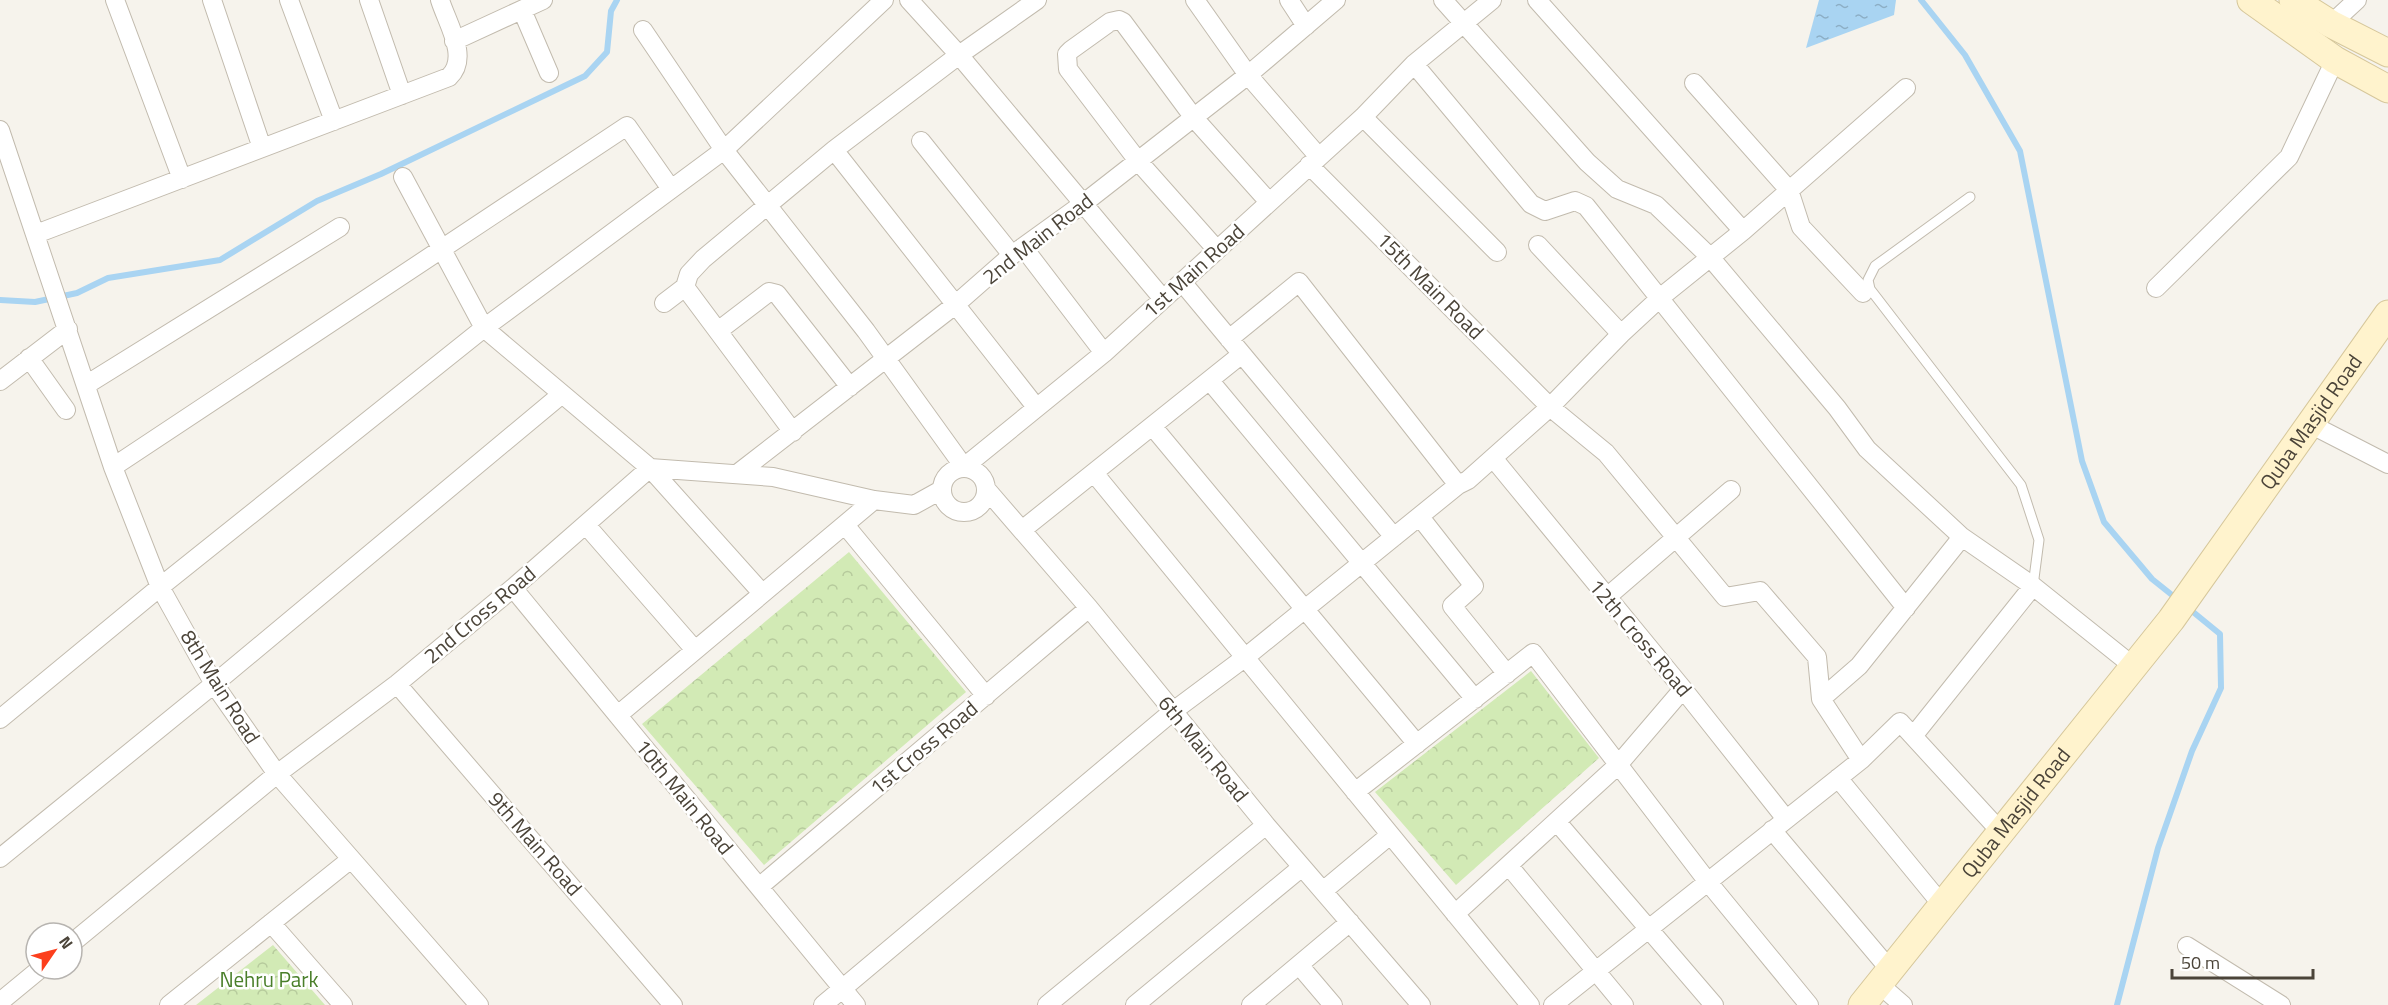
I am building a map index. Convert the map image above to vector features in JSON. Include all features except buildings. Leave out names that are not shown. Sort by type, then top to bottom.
[{"type":"street","points":[[115,0],[182,179]]},
{"type":"street","points":[[212,0],[262,148]]},
{"type":"street","points":[[289,0],[334,121]]},
{"type":"street","points":[[369,0],[402,95]]},
{"type":"street","points":[[36,234],[449,77],[456,71],[459,57],[440,0]]},
{"type":"street","points":[[453,40],[543,0]]},
{"type":"street","points":[[0,719],[160,587],[484,328],[724,150],[884,0]]},
{"type":"street","points":[[909,0],[959,55],[1163,299]]},
{"type":"street","points":[[664,303],[685,287],[689,274],[696,266],[834,150],[959,55],[1037,0]]},
{"type":"street","name":"15th Main Road","points":[[1195,0],[1248,75],[1314,161],[1550,407],[1606,453],[1725,597],[1760,591],[1817,657],[1821,699]]},
{"type":"street","points":[[1289,0],[1305,26]]},
{"type":"street","name":"2nd Main Road","points":[[737,474],[955,305],[1018,251],[1194,118],[1336,0]]},
{"type":"street","points":[[1443,0],[1602,177],[1617,189],[1656,205],[1710,257],[1837,408],[1867,449],[1962,537],[2033,586],[2133,666]]},
{"type":"street","name":"1st Main Road","points":[[964,467],[1036,406],[1104,353],[1363,117],[1414,64],[1492,0]]},
{"type":"street","points":[[1537,0],[1743,231]]},
{"type":"street","points":[[2251,0],[2335,60],[2388,89]]},
{"type":"street","points":[[2293,0],[2331,24],[2388,53]]},
{"type":"street","points":[[2331,24],[2357,0]]},
{"type":"street","points":[[522,9],[549,73]]},
{"type":"street","points":[[1217,250],[1138,161],[1068,69],[1067,54],[1071,50],[1110,22],[1119,20],[1194,118],[1269,202]]},
{"type":"street","points":[[643,30],[724,150],[886,359],[964,467],[980,474],[987,490],[980,506],[964,512],[948,506],[941,490]]},
{"type":"street","points":[[2156,288],[2289,157],[2335,60]]},
{"type":"street","points":[[1414,64],[1531,204],[1545,212],[1575,201],[1586,206],[1661,297],[1906,608]]},
{"type":"street","points":[[1694,83],[1789,190],[1801,227],[1863,293]]},
{"type":"street","points":[[823,1005],[1172,712],[1247,656],[1493,458],[1550,407],[1621,334],[1661,297],[1743,231],[1906,88]]},
{"type":"street","points":[[1363,117],[1497,252]]},
{"type":"street","points":[[113,467],[627,126],[671,189]]},
{"type":"street","name":"8th Main Road","points":[[0,130],[113,467],[160,587],[214,684],[278,774],[478,1005]]},
{"type":"street","points":[[921,141],[1104,353]]},
{"type":"street","points":[[834,150],[1036,406]]},
{"type":"street","points":[[402,177],[484,328],[650,468],[762,593]]},
{"type":"street","points":[[86,385],[340,227]]},
{"type":"street","points":[[1538,245],[1621,334]]},
{"type":"street","points":[[1182,282],[1394,537]]},
{"type":"street","points":[[1229,339],[1299,282],[1458,485]]},
{"type":"street","points":[[685,287],[793,432]]},
{"type":"street","points":[[718,331],[770,292],[777,294],[850,387]]},
{"type":"street","name":"Quba Masjid Road","points":[[1862,1005],[1886,978],[2171,620],[2388,314]]},
{"type":"street","points":[[0,381],[68,329]]},
{"type":"street","points":[[1022,530],[1242,354]]},
{"type":"street","points":[[29,358],[66,410]]},
{"type":"street","points":[[1210,381],[1475,699]]},
{"type":"street","points":[[0,858],[214,684],[562,394]]},
{"type":"street","points":[[2310,424],[2388,464]]},
{"type":"street","points":[[1153,427],[1417,744]]},
{"type":"street","name":"12th Cross Road","points":[[1493,458],[1683,689],[1903,1005]]},
{"type":"street","points":[[650,468],[773,477],[874,500],[914,505],[941,490],[948,474],[964,467]]},
{"type":"street","name":"2nd Cross Road","points":[[84,933],[278,774],[397,684],[513,588],[650,468]]},
{"type":"street","points":[[1094,473],[1247,656],[1354,792],[1530,1005]]},
{"type":"street","name":"6th Main Road","points":[[987,490],[1089,608],[1266,825],[1421,1005]]},
{"type":"street","points":[[1607,597],[1731,490]]},
{"type":"street","points":[[618,715],[874,500]]},
{"type":"street","points":[[1420,517],[1474,586],[1452,606],[1507,674]]},
{"type":"street","points":[[586,525],[695,651]]},
{"type":"street","points":[[845,525],[986,696]]},
{"type":"street","points":[[1861,760],[1821,699],[1859,666],[1962,537]]},
{"type":"street","points":[[1914,735],[2033,586]]},
{"type":"street","name":"10th Main Road","points":[[513,588],[856,1005]]},
{"type":"street","name":"1st Cross Road","points":[[759,887],[1089,608]]},
{"type":"street","points":[[1354,792],[1533,654],[1708,882],[1809,1005]]},
{"type":"street","name":"9th Main Road","points":[[397,684],[673,1005]]},
{"type":"street","points":[[1455,914],[1618,765],[1683,689]]},
{"type":"street","points":[[1552,1005],[1861,760],[1899,722],[1914,735],[2001,832]]},
{"type":"street","points":[[1838,778],[1943,906]]},
{"type":"street","points":[[1557,822],[1714,1005]]},
{"type":"street","points":[[1047,1005],[1266,825]]},
{"type":"street","points":[[1323,891],[1390,835]]},
{"type":"street","points":[[169,1005],[351,859]]},
{"type":"street","points":[[1509,866],[1624,1005]]},
{"type":"street","points":[[1135,1005],[1302,867]]},
{"type":"street","points":[[1251,1005],[1350,922]]},
{"type":"street","points":[[271,923],[343,1005]]},
{"type":"street","points":[[2187,946],[2281,1005]]},
{"type":"street","points":[[1299,965],[1333,1005]]},
{"type":"street","points":[[0,1002],[25,981]]},
{"type":"lane","points":[[1970,197],[1875,266],[1868,280],[1870,289],[2021,485],[2039,540],[2033,586]]},
{"type":"green space","points":[[849,552],[966,692],[764,865],[642,724]]},
{"type":"green space","points":[[1531,671],[1599,758],[1456,885],[1375,792]]},
{"type":"green space","name":"Nehru Park","points":[[273,945],[325,1005],[196,1005]]},
{"type":"water","points":[[1819,0],[1896,0],[1894,15],[1806,48]]},
{"type":"waterway","points":[[0,300],[35,302],[77,293],[108,278],[220,260],[317,201],[381,174],[585,76],[607,52],[611,11],[617,0]]},
{"type":"waterway","points":[[1921,0],[1965,55],[2020,151],[2082,461],[2104,522],[2152,579],[2177,599]]},
{"type":"waterway","points":[[2117,1005],[2158,848],[2192,751],[2221,688],[2220,634],[2187,607]]}]
